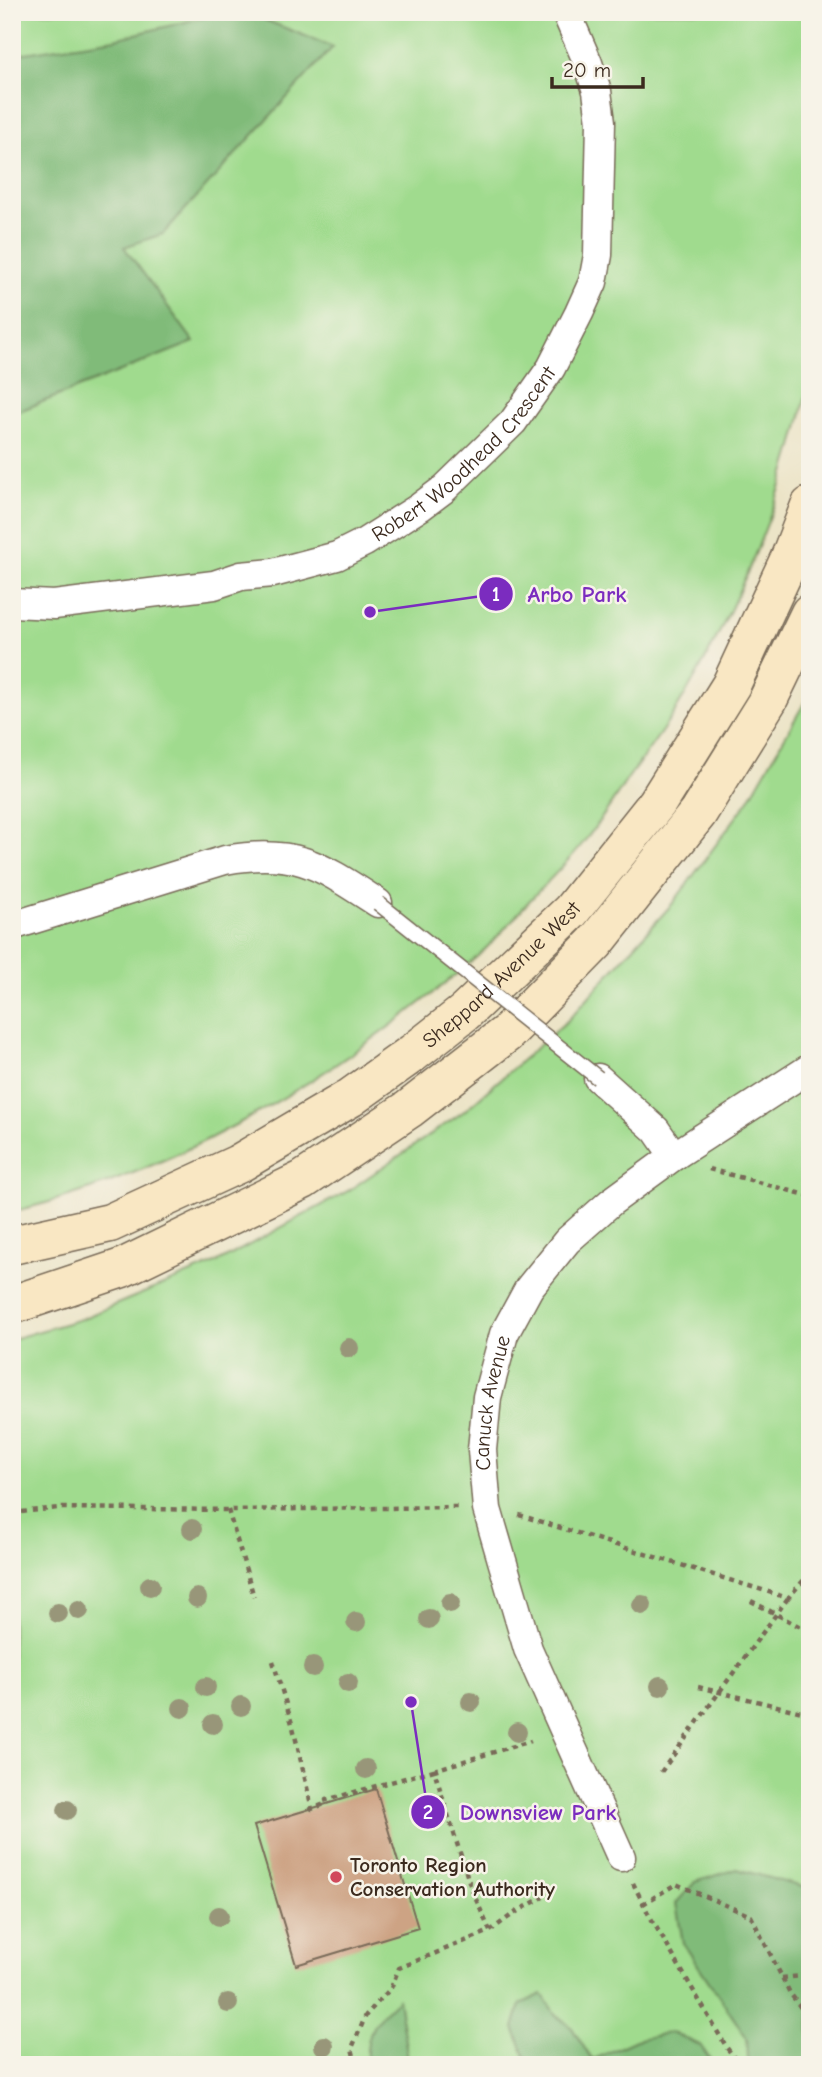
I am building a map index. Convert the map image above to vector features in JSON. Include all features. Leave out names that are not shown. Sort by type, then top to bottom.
[{"type":"main road","name":"Sheppard Avenue West","points":[[12,1245],[110,1223],[237,1164],[349,1098],[413,1054],[465,1012],[570,911],[657,803],[731,685],[789,560],[810,506]]},
{"type":"main road","name":"Sheppard Avenue West","points":[[12,1305],[122,1268],[303,1180],[409,1109],[507,1033],[595,943],[698,813],[768,700],[810,613]]},
{"type":"street","name":"Robert Woodhead Crescent","points":[[12,603],[54,605],[214,585],[241,576],[273,573],[337,555],[365,542],[420,507],[443,489],[513,422],[551,368],[579,313],[593,282],[598,255],[601,122],[597,90],[566,12]]},
{"type":"street","points":[[12,926],[225,860],[247,856],[272,855],[313,865],[335,874],[378,903]]},
{"type":"street","name":"Canuck Avenue","points":[[621,1857],[528,1649],[487,1509],[482,1450],[487,1397],[505,1334],[529,1288],[567,1241],[611,1202],[674,1156],[810,1068]]},
{"type":"street","points":[[598,1078],[656,1130],[674,1156]]},
{"type":"lane","points":[[378,903],[598,1078]]},
{"type":"path","points":[[674,1156],[705,1168],[810,1196]]},
{"type":"path","points":[[12,1513],[58,1508],[228,1510],[468,1507]]},
{"type":"path","points":[[228,1510],[254,1597]]},
{"type":"path","points":[[506,1511],[788,1598]]},
{"type":"path","points":[[661,1772],[788,1598],[810,1573]]},
{"type":"path","points":[[751,1601],[810,1632]]},
{"type":"path","points":[[273,1661],[293,1727],[312,1809],[327,1802],[326,1800],[531,1741]]},
{"type":"path","points":[[698,1686],[810,1714]]},
{"type":"path","points":[[434,1770],[471,1888],[490,1931]]},
{"type":"path","points":[[621,1857],[643,1904],[727,2048],[740,2065]]},
{"type":"path","points":[[643,1904],[676,1884],[751,1916],[790,1993],[810,2020]]},
{"type":"path","points":[[356,2065],[352,2048],[366,2015],[391,1988],[399,1968],[490,1931],[543,1897]]},
{"type":"path","points":[[782,1978],[810,1975]]},
{"type":"green space","points":[[12,12],[810,12],[810,374],[789,461],[757,550],[718,635],[696,675],[669,721],[593,831],[493,941],[427,998],[374,1038],[260,1111],[201,1143],[139,1170],[76,1194],[12,1212]]},
{"type":"green space","points":[[226,12],[245,12],[333,47],[163,234],[124,247],[194,342],[12,414],[12,55],[115,39]]},
{"type":"green space","points":[[810,693],[810,2065],[12,2065],[12,1339],[81,1319],[218,1262],[348,1191],[463,1112],[568,1020],[673,903],[748,801]]},
{"type":"green space","points":[[737,1869],[810,1889],[810,2065],[753,2065],[748,2058],[747,2038],[683,1943],[676,1903],[695,1882]]},
{"type":"green space","points":[[542,1994],[556,2015],[572,2028],[592,2060],[636,2040],[671,2032],[700,2045],[714,2065],[515,2065],[527,2061],[514,2028],[521,2004]]},
{"type":"green space","points":[[398,1999],[409,2065],[367,2065],[368,2044],[373,2027]]},
{"type":"building","name":"Toronto Region Conservation Authority","points":[[376,1789],[418,1928],[296,1965],[254,1826]]},
{"type":"place","name":"Arbo Park","points":[[370,612]]},
{"type":"place","name":"Downsview Park","points":[[411,1702]]},
{"type":"place","name":"Toronto Region Conservation Authority","points":[[336,1877]]}]
